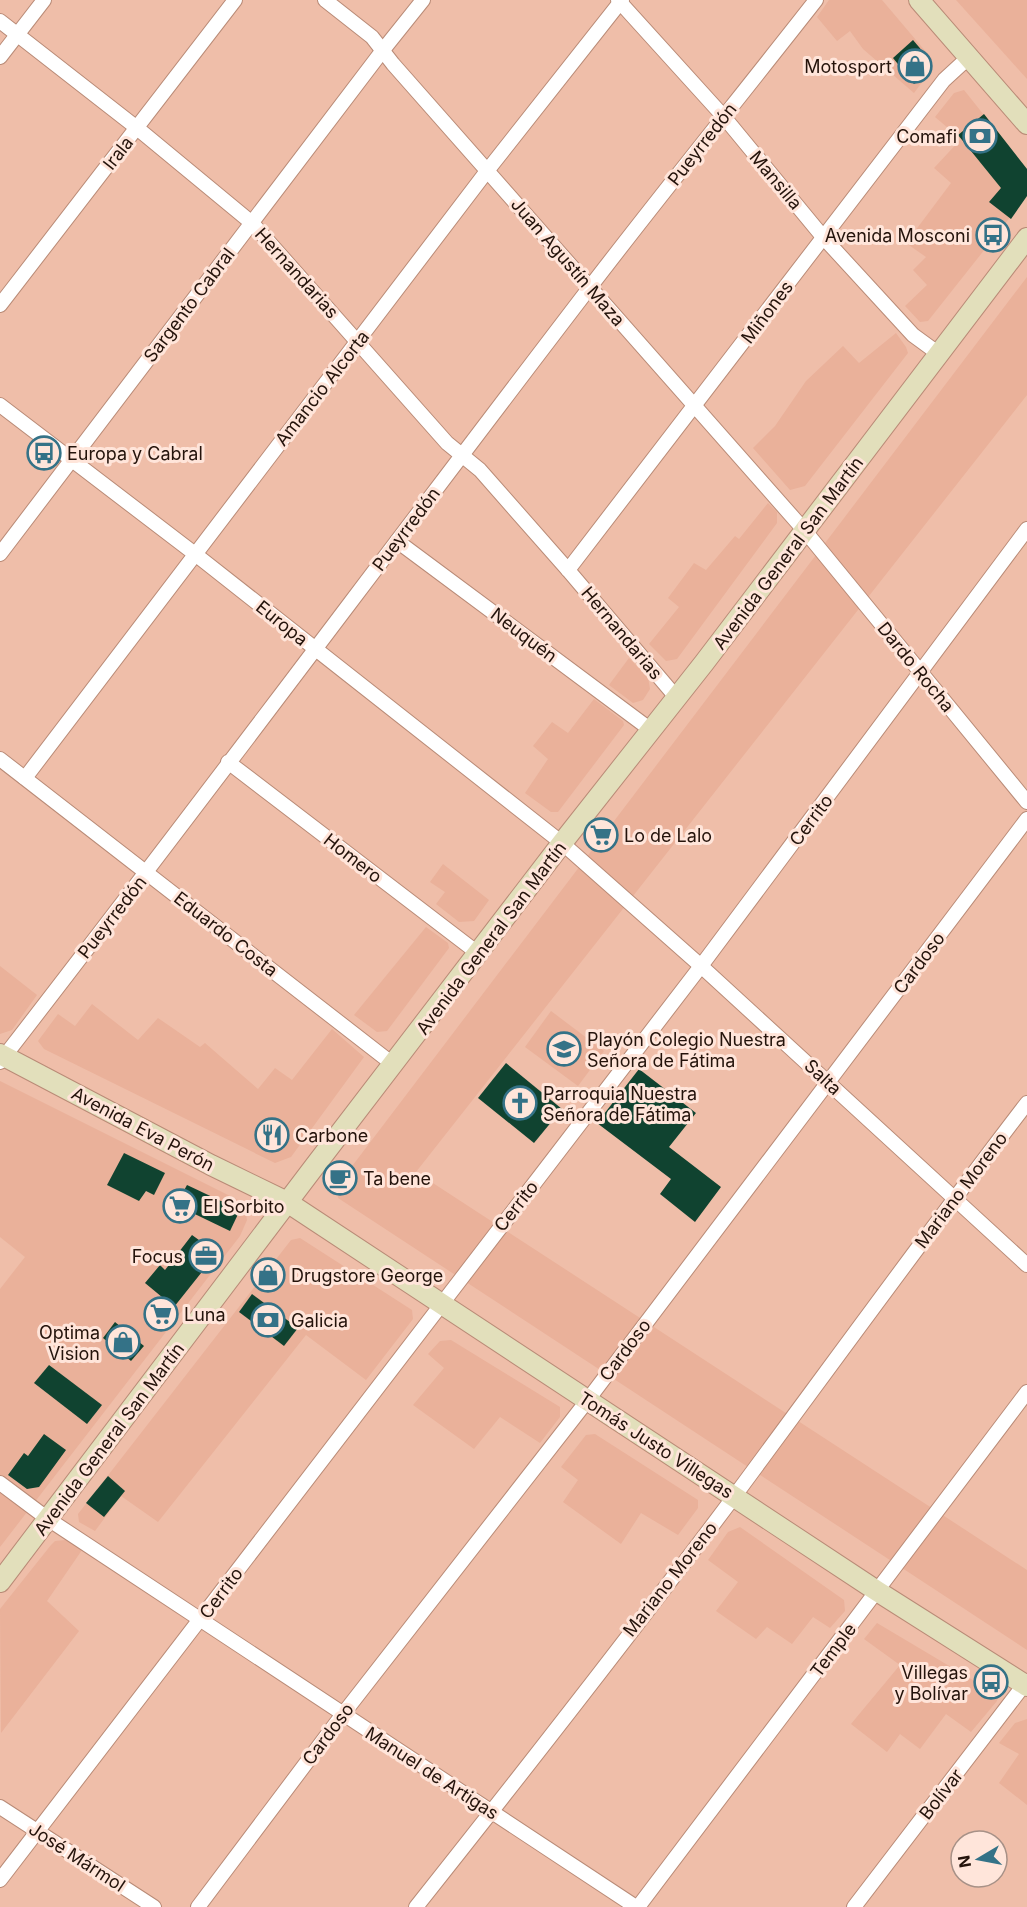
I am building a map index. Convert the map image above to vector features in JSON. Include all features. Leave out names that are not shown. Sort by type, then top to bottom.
[{"type":"main road","points":[[919,0],[1027,124]]},
{"type":"main road","name":"Avenida General San Martín","points":[[0,1582],[287,1202],[805,531],[1027,238]]},
{"type":"main road","name":"Avenida Eva Perón","points":[[2,1058],[287,1202]]},
{"type":"main road","name":"Tomás Justo Villegas","points":[[287,1202],[877,1591],[1026,1683]]},
{"type":"street","points":[[0,57],[44,0]]},
{"type":"street","name":"Irala","points":[[0,305],[235,0]]},
{"type":"street","name":"Juan Agustín Maza","points":[[325,0],[372,37],[393,64],[805,531]]},
{"type":"street","name":"Sargento Cabral","points":[[0,554],[423,0]]},
{"type":"street","name":"Pueyrredón","points":[[2,1058],[147,872],[589,287],[816,0]]},
{"type":"street","name":"Mansilla","points":[[620,1],[724,117],[823,237],[913,334],[939,354]]},
{"type":"street","name":"Amancio Alcorta","points":[[25,778],[620,1]]},
{"type":"street","name":"Hernandarias","points":[[0,21],[137,128],[252,223],[447,443],[480,470],[676,698]]},
{"type":"street","name":"Miñones","points":[[568,570],[944,80],[969,57]]},
{"type":"street","name":"Europa","points":[[0,405],[195,554],[562,843]]},
{"type":"street","name":"Cerrito","points":[[0,1880],[701,966],[1027,529]]},
{"type":"street","name":"Dardo Rocha","points":[[805,531],[1027,802]]},
{"type":"street","name":"Neuquén","points":[[397,541],[651,730]]},
{"type":"street","name":"Eduardo Costa","points":[[0,759],[394,1065]]},
{"type":"street","name":"Homero","points":[[228,762],[478,954]]},
{"type":"street","name":"Cardoso","points":[[198,1907],[343,1714],[587,1401],[1027,819]]},
{"type":"street","name":"Salta","points":[[562,843],[701,966],[1027,1265]]},
{"type":"street","name":"Mariano Moreno","points":[[416,1907],[492,1812],[734,1496],[953,1199],[1027,1103]]},
{"type":"street","name":"Temple","points":[[637,1907],[1027,1392]]},
{"type":"street","name":"Manuel de Artigas","points":[[0,1483],[48,1519],[637,1907]]},
{"type":"street","name":"Bolívar","points":[[854,1907],[1026,1683]]},
{"type":"street","name":"José Mármol","points":[[0,1807],[154,1907]]},
{"type":"shaded area","points":[[829,0],[882,0],[932,59],[931,70],[914,93],[863,49],[850,31],[837,41],[817,17]]},
{"type":"shaded area","points":[[956,0],[1027,0],[1027,79]]},
{"type":"shaded area","points":[[964,90],[1027,169],[1027,196],[928,321],[920,322],[905,306],[927,285],[913,270],[926,257],[906,243],[951,183],[934,168],[961,139],[935,117],[954,93]]},
{"type":"shaded area","points":[[1027,277],[1027,395],[416,1172],[1027,1570],[1027,1650],[338,1198],[337,1186]]},
{"type":"shaded area","points":[[896,333],[908,353],[805,486],[790,490],[753,448],[775,426],[806,381],[843,346],[859,363]]},
{"type":"shaded area","points":[[768,503],[777,512],[777,523],[677,659],[666,661],[649,644],[679,607],[668,598],[694,563],[706,570],[735,536],[739,539]]},
{"type":"shaded area","points":[[629,658],[648,677],[650,689],[643,700],[633,703],[609,685]]},
{"type":"shaded area","points":[[594,699],[623,721],[624,725],[558,812],[551,812],[525,793],[548,759],[533,746],[552,722],[568,733]]},
{"type":"shaded area","points":[[443,864],[489,900],[474,921],[459,922],[436,904],[445,892],[430,882]]},
{"type":"shaded area","points":[[426,927],[448,943],[449,948],[387,1031],[377,1032],[354,1015]]},
{"type":"shaded area","points":[[0,966],[37,995],[12,1030],[0,1034]]},
{"type":"shaded area","points":[[92,1004],[138,1040],[158,1018],[200,1047],[205,1043],[258,1089],[275,1068],[292,1080],[332,1029],[364,1057],[291,1157],[275,1163],[44,1049],[38,1041],[58,1014],[75,1026]]},
{"type":"shaded area","name":"Playón Colegio Nuestra Señora de Fátima","points":[[551,1011],[604,1051],[578,1086],[525,1047]]},
{"type":"shaded area","points":[[0,1081],[238,1200],[245,1209],[247,1220],[240,1236],[0,1547],[0,1289],[25,1257],[0,1237]]},
{"type":"shaded area","points":[[300,1238],[412,1310],[413,1319],[366,1380],[306,1335],[158,1522],[121,1496],[95,1531],[79,1522],[78,1514],[291,1240]]},
{"type":"shaded area","points":[[451,1340],[560,1407],[560,1417],[540,1443],[500,1417],[474,1449],[413,1405],[444,1368],[428,1354],[440,1341]]},
{"type":"shaded area","points":[[595,1434],[698,1500],[698,1508],[678,1535],[641,1513],[621,1544],[563,1502],[578,1480],[561,1467],[586,1435]]},
{"type":"shaded area","points":[[740,1527],[844,1600],[845,1611],[830,1628],[813,1617],[792,1644],[767,1627],[756,1639],[716,1611],[738,1582],[708,1560],[728,1532]]},
{"type":"shaded area","points":[[66,1540],[82,1550],[47,1601],[79,1631],[1,1733],[0,1609],[51,1545],[55,1541]]},
{"type":"shaded area","points":[[877,1623],[998,1695],[997,1701],[971,1732],[946,1714],[920,1749],[900,1734],[887,1752],[851,1724],[900,1665],[864,1639]]},
{"type":"shaded area","points":[[1027,1719],[1027,1805],[999,1783],[1019,1754],[999,1743],[1015,1723]]},
{"type":"building","name":"Motosport","points":[[913,40],[930,60],[930,71],[914,84],[893,58]]},
{"type":"building","points":[[984,114],[1027,169],[1027,196],[1011,219],[989,202],[1001,188],[958,135]]},
{"type":"building","name":"Parroquia Nuestra Señora de Fátima","points":[[506,1063],[562,1109],[534,1143],[478,1098]]},
{"type":"building","points":[[639,1069],[696,1113],[669,1147],[721,1187],[695,1222],[660,1194],[671,1179],[597,1123]]},
{"type":"building","points":[[124,1153],[165,1173],[154,1195],[146,1191],[139,1201],[107,1185]]},
{"type":"building","points":[[187,1185],[240,1210],[230,1231],[176,1205]]},
{"type":"building","points":[[192,1235],[217,1253],[174,1307],[145,1283],[160,1265],[165,1270]]},
{"type":"building","name":"Galicia","points":[[252,1294],[298,1328],[284,1346],[239,1312]]},
{"type":"building","name":"Optima Vision","points":[[115,1322],[144,1346],[131,1361],[103,1338]]},
{"type":"building","points":[[49,1365],[102,1405],[87,1424],[34,1383]]},
{"type":"building","points":[[44,1434],[66,1450],[39,1487],[27,1489],[8,1475],[24,1453],[28,1456]]},
{"type":"building","points":[[108,1476],[125,1491],[104,1517],[86,1503]]},
{"type":"place","name":"Motosport","points":[[915,66]]},
{"type":"place","name":"Comafi","points":[[980,136]]},
{"type":"place","name":"Avenida Mosconi","points":[[993,235]]},
{"type":"place","name":"Europa y Cabral","points":[[44,453]]},
{"type":"place","name":"Lo de Lalo","points":[[601,835]]},
{"type":"place","name":"Playón Colegio Nuestra Señora de Fátima","points":[[564,1049]]},
{"type":"place","name":"Parroquia Nuestra Señora de Fátima","points":[[520,1103]]},
{"type":"place","name":"Carbone","points":[[272,1135]]},
{"type":"place","name":"Ta bene","points":[[340,1178]]},
{"type":"place","name":"El Sorbito","points":[[180,1206]]},
{"type":"place","name":"Focus","points":[[206,1256]]},
{"type":"place","name":"Drugstore George","points":[[268,1275]]},
{"type":"place","name":"Luna","points":[[161,1314]]},
{"type":"place","name":"Galicia","points":[[268,1320]]},
{"type":"place","name":"Optima Vision","points":[[123,1342]]},
{"type":"place","name":"Villegas y Bolívar","points":[[991,1682]]}]
